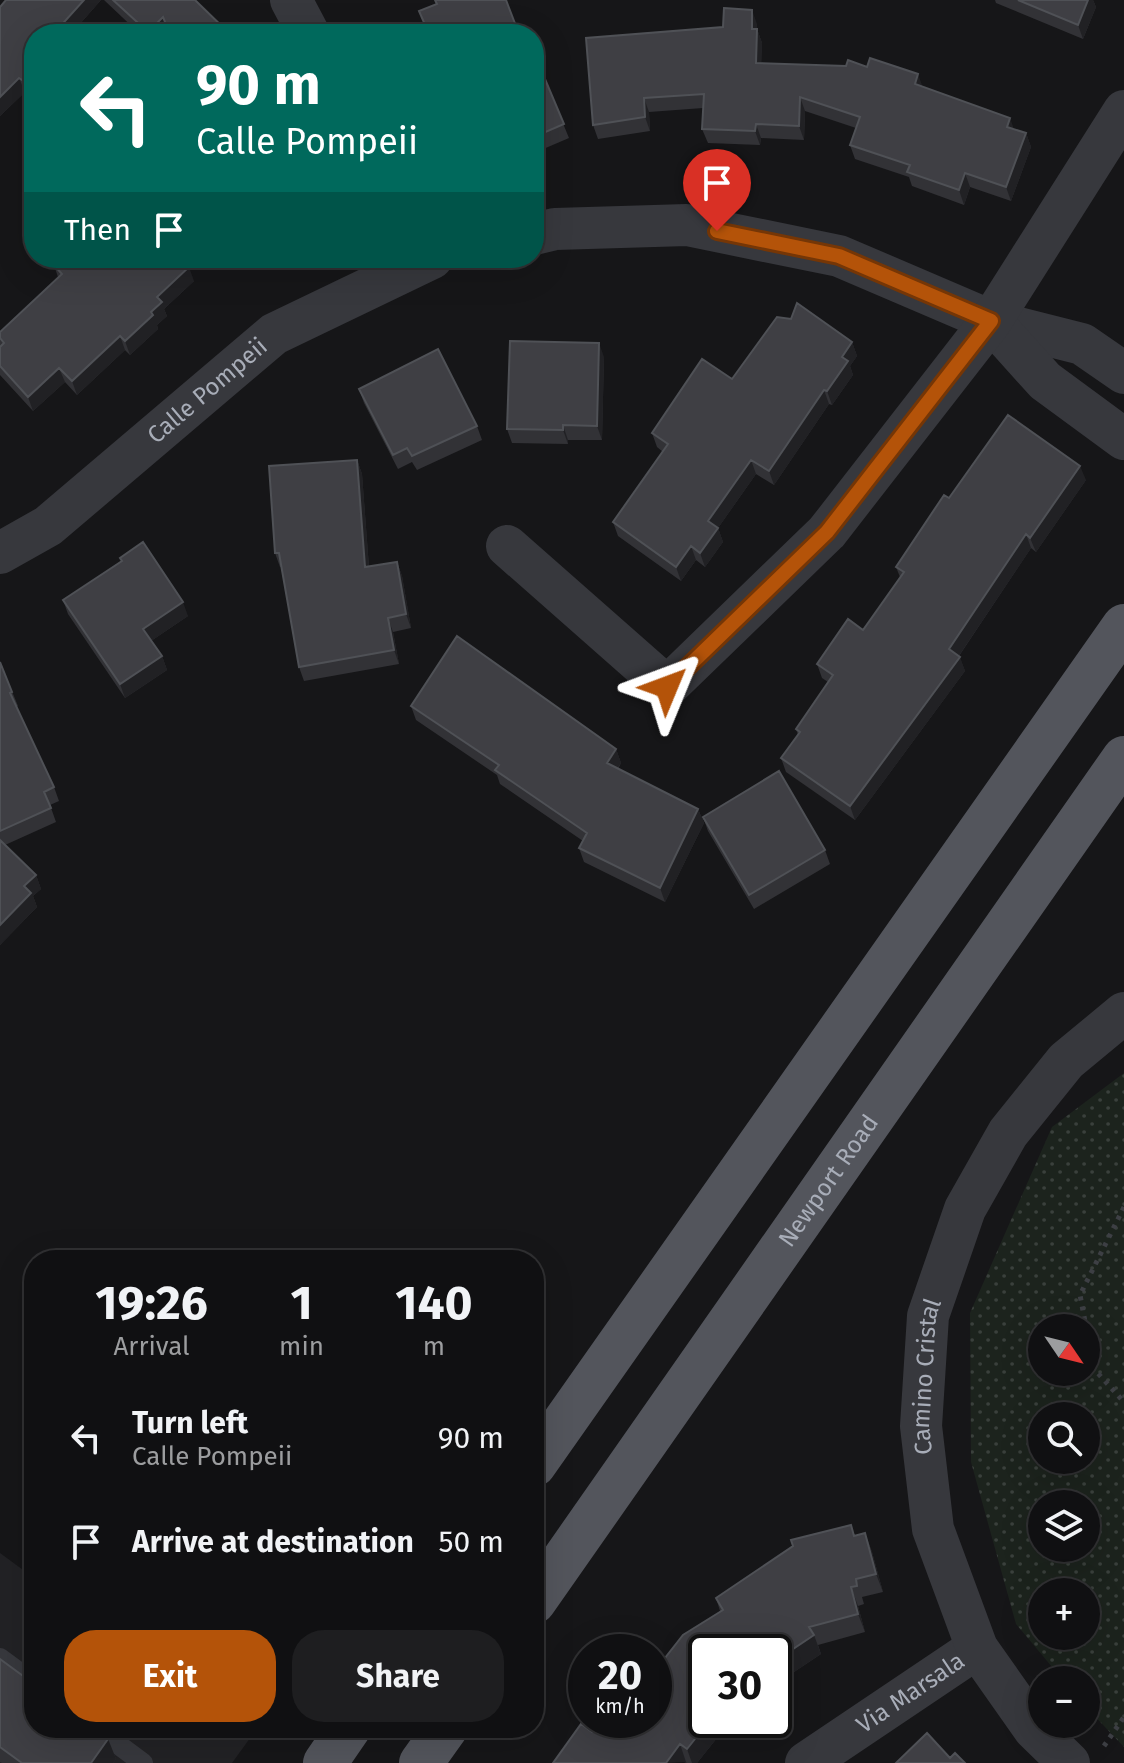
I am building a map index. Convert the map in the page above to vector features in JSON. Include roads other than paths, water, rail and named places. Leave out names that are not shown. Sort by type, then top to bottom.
[{"type":"main road","points":[[544,1451],[1124,626]]},
{"type":"main road","name":"Newport Road","points":[[544,1588],[1124,758]]},
{"type":"main road","points":[[325,1763],[342,1738]]},
{"type":"main road","points":[[421,1763],[439,1738]]},
{"type":"street","points":[[291,0],[304,24]]},
{"type":"street","points":[[507,546],[667,687],[827,532],[991,321],[1124,111]]},
{"type":"street","points":[[544,232],[687,225],[839,256],[991,321],[1082,344],[1124,373]]},
{"type":"street","name":"Calle Pompeii","points":[[0,553],[48,526],[274,334],[408,268]]},
{"type":"street","points":[[991,321],[1045,381],[1124,439]]},
{"type":"street","name":"Camino Cristal","points":[[1085,1757],[1034,1729],[977,1648],[933,1529],[921,1426],[928,1316],[965,1209],[1008,1133],[1066,1061],[1124,1013]]},
{"type":"street","name":"Via Marsala","points":[[806,1763],[977,1648]]},
{"type":"lane","points":[[0,1658],[24,1676]]},
{"type":"lane","points":[[109,1738],[143,1763]]}]
